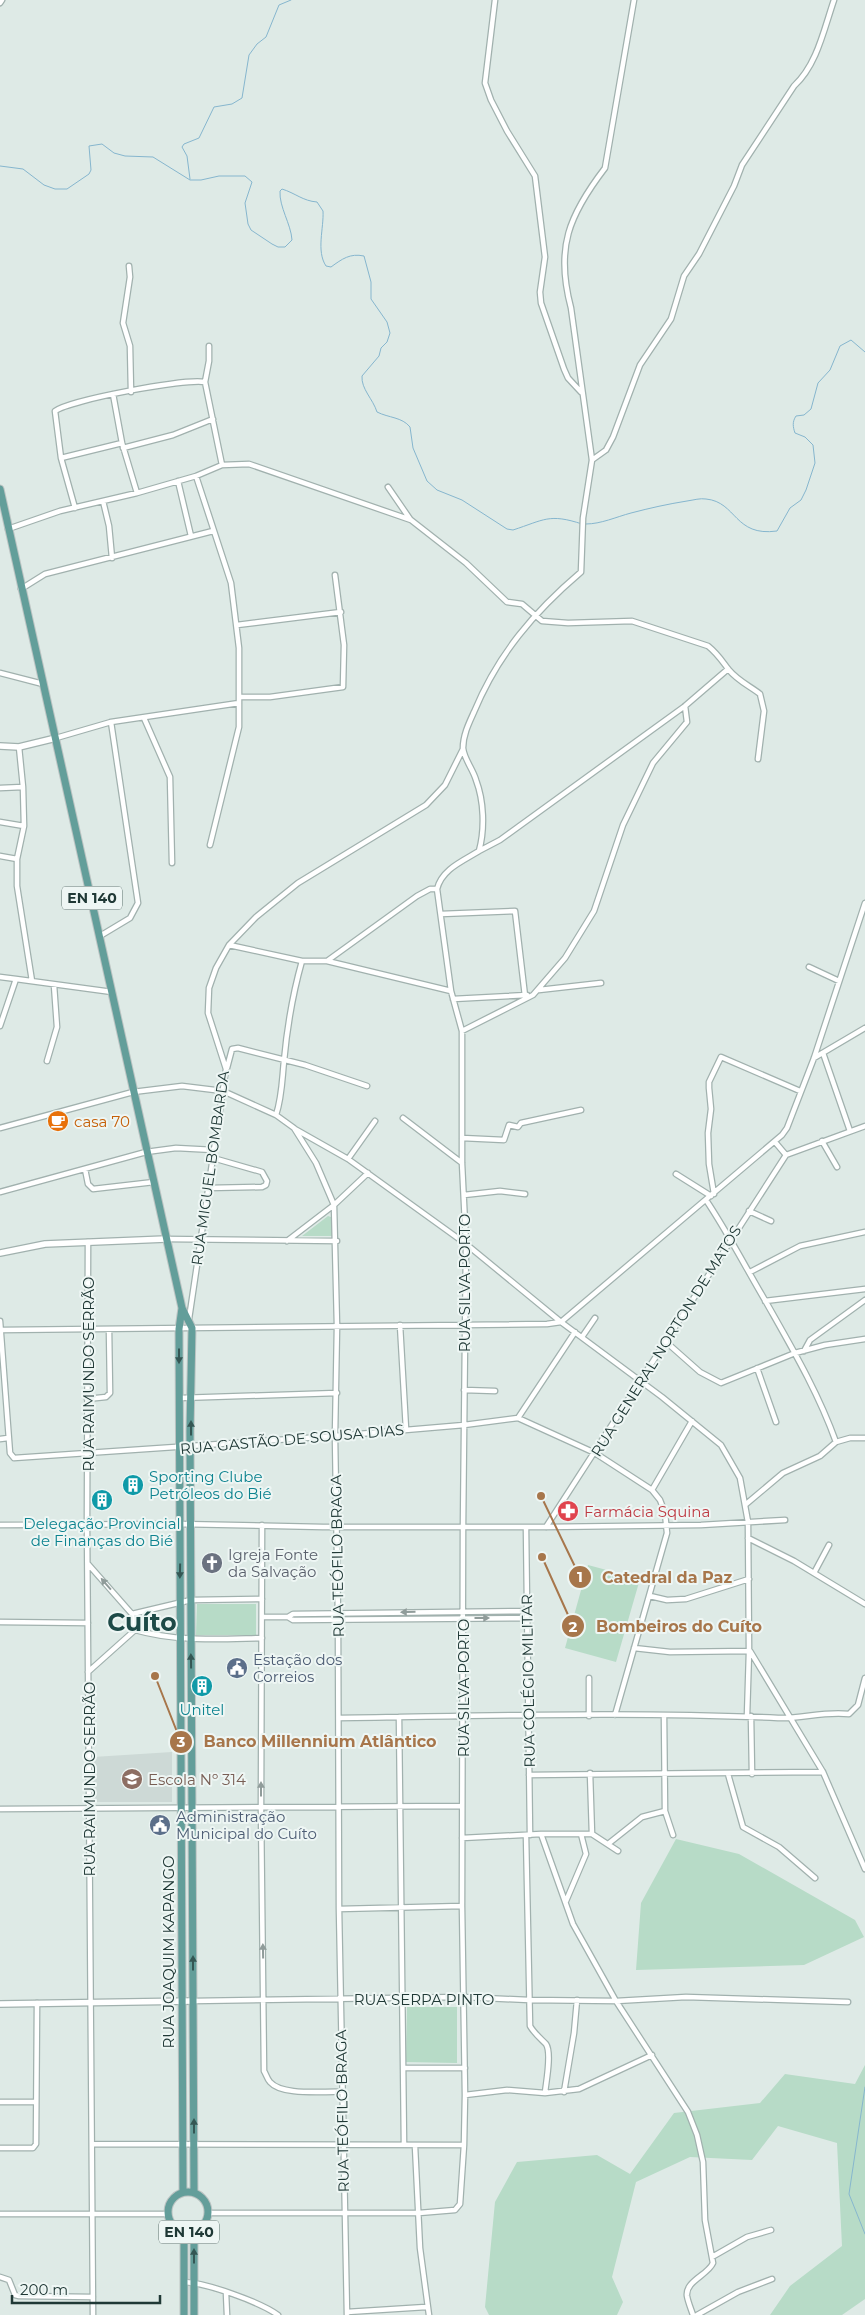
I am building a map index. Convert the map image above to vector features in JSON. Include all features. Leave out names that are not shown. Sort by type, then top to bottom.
[{"type":"main road","name":"EN 140","points":[[0,489],[182,1308]]},
{"type":"main road","name":"RUA JOAQUIM KAPANGO","points":[[182,1308],[192,1328],[191,1640],[194,1808],[194,2192]]},
{"type":"main road","name":"RUA JOAQUIM KAPANGO","points":[[182,1308],[179,1329],[179,1640],[183,2192]]},
{"type":"main road","points":[[180,1478],[191,1478]]},
{"type":"main road","points":[[180,1492],[191,1492]]},
{"type":"main road","points":[[181,1722],[193,1722]]},
{"type":"main road","points":[[182,1871],[193,1871]]},
{"type":"main road","points":[[182,1935],[193,1935]]},
{"type":"main road","points":[[182,2074],[194,2074]]},
{"type":"main road","name":"EN 140","points":[[183,2192],[171,2200],[168,2214],[173,2225],[184,2232],[194,2231],[204,2224],[209,2213],[205,2200],[194,2192]]},
{"type":"main road","points":[[183,2192],[194,2192]]},
{"type":"main road","name":"EN 140","points":[[194,2231],[194,2315]]},
{"type":"main road","name":"EN 140","points":[[184,2232],[184,2315]]},
{"type":"street","points":[[495,0],[485,83],[491,100],[507,131],[535,176],[545,258],[540,292],[541,303],[564,370],[571,382],[581,393]]},
{"type":"street","points":[[479,851],[482,830],[480,793],[463,749],[467,729],[481,695],[515,637],[550,598],[581,572],[583,518],[592,460],[581,393],[571,308],[565,282],[564,266],[567,232],[590,188],[605,168],[634,0]]},
{"type":"street","points":[[592,460],[606,450],[613,437],[640,365],[666,328],[684,276],[699,254],[734,186],[742,165],[794,86],[805,77],[812,64],[834,0]]},
{"type":"street","points":[[129,266],[130,277],[123,323],[130,346],[131,392]]},
{"type":"street","points":[[209,346],[209,361],[205,382],[222,465]]},
{"type":"street","points":[[75,508],[61,458],[55,411],[81,401],[114,394],[176,383],[205,382]]},
{"type":"street","points":[[114,394],[123,445],[137,493]]},
{"type":"street","points":[[61,458],[104,446],[123,445],[173,435],[213,419]]},
{"type":"street","points":[[8,529],[33,519],[196,476],[222,465],[249,464],[411,520]]},
{"type":"street","points":[[196,476],[231,584],[237,625],[238,736],[210,845]]},
{"type":"street","points":[[178,481],[191,536]]},
{"type":"street","points":[[388,487],[411,520],[466,563],[507,602],[522,604],[534,617],[542,621],[568,623],[627,620],[708,646],[722,658],[728,669],[743,683],[760,694],[764,712],[758,759]]},
{"type":"street","points":[[103,501],[109,526],[112,558]]},
{"type":"street","points":[[21,589],[45,574],[213,531]]},
{"type":"street","points":[[0,746],[19,747],[111,722],[144,718],[239,700],[343,687],[344,645],[335,575]]},
{"type":"street","points":[[237,625],[341,612]]},
{"type":"street","points":[[327,961],[417,896],[430,889],[437,890],[442,877],[450,868],[500,840],[685,706],[728,669]]},
{"type":"street","points":[[0,673],[43,684]]},
{"type":"street","points":[[462,1031],[533,995],[565,958],[594,911],[623,825],[647,775],[660,753],[687,722],[685,706]]},
{"type":"street","points":[[144,718],[170,777],[172,862]]},
{"type":"street","points":[[100,936],[130,918],[138,903],[111,722]]},
{"type":"street","points":[[19,747],[24,826],[17,859],[17,886],[32,982]]},
{"type":"street","name":"RUA MIGUEL BOMBARDA","points":[[189,1319],[199,1240],[226,1069],[208,1012],[207,996],[213,975],[229,945],[256,917],[298,883],[426,804],[445,785],[463,749]]},
{"type":"street","points":[[0,788],[23,787]]},
{"type":"street","points":[[0,822],[24,826]]},
{"type":"street","points":[[0,856],[17,859]]},
{"type":"street","name":"RUA SILVA PORTO","points":[[419,2213],[458,2209],[464,2144],[465,2095],[462,1806],[466,1244],[462,1163],[462,1031],[452,999],[437,890]]},
{"type":"street","points":[[1,1330],[546,1324],[561,1322],[775,1142],[787,1128],[814,1058],[864,907]]},
{"type":"street","points":[[441,914],[515,911],[525,996]]},
{"type":"street","points":[[229,945],[302,961],[327,961],[451,991]]},
{"type":"street","points":[[276,1115],[282,1098],[284,1060],[295,987],[302,961]]},
{"type":"street","points":[[809,967],[839,981]]},
{"type":"street","points":[[0,977],[112,992]]},
{"type":"street","points":[[0,1026],[16,979]]},
{"type":"street","points":[[539,990],[600,983]]},
{"type":"street","points":[[47,1061],[57,1027],[54,985]]},
{"type":"street","points":[[452,999],[533,995]]},
{"type":"street","points":[[814,1058],[865,1028]]},
{"type":"street","points":[[859,1033],[865,1035]]},
{"type":"street","points":[[226,1069],[230,1053],[236,1048],[305,1064],[367,1086]]},
{"type":"street","points":[[823,1053],[850,1131]]},
{"type":"street","points":[[712,1195],[708,1133],[711,1109],[709,1088],[720,1057],[800,1091]]},
{"type":"street","name":"RUA TEÓFILO BRAGA","points":[[0,1128],[133,1092],[182,1086],[223,1091],[276,1115],[294,1128],[316,1163],[334,1205],[337,1241],[337,1393],[335,1436],[340,1999],[347,2314]]},
{"type":"street","points":[[462,1138],[504,1140],[509,1125],[518,1127],[521,1123],[581,1110]]},
{"type":"street","points":[[403,1118],[462,1163]]},
{"type":"street","points":[[348,1159],[375,1121]]},
{"type":"street","points":[[775,1142],[786,1155],[865,1126]]},
{"type":"street","points":[[294,1128],[348,1159],[466,1244],[561,1322],[692,1421],[721,1445],[729,1456],[740,1478],[748,1522],[749,1716],[752,1774]]},
{"type":"street","points":[[822,1141],[837,1167]]},
{"type":"street","points":[[0,1192],[146,1152],[176,1148],[214,1150]]},
{"type":"street","name":"RUA GENERAL NORTON DE MATOS","points":[[546,1527],[786,1155]]},
{"type":"street","points":[[208,1188],[262,1187],[266,1185],[267,1181],[262,1172],[213,1158]]},
{"type":"street","points":[[85,1168],[88,1184],[93,1189],[154,1182]]},
{"type":"street","points":[[287,1241],[334,1205],[368,1173]]},
{"type":"street","points":[[676,1174],[712,1195]]},
{"type":"street","points":[[464,1195],[500,1191],[525,1194]]},
{"type":"street","points":[[706,1200],[731,1238],[795,1353],[825,1410],[836,1442]]},
{"type":"street","points":[[749,1211],[771,1221]]},
{"type":"street","points":[[750,1272],[800,1246],[865,1232]]},
{"type":"street","points":[[0,1253],[46,1244],[166,1239],[337,1241]]},
{"type":"street","name":"RUA RAIMUNDO SERRÃO","points":[[88,1242],[87,1525],[93,2213],[92,2315]]},
{"type":"street","points":[[765,1301],[865,1289]]},
{"type":"street","points":[[804,1351],[810,1340],[865,1300]]},
{"type":"street","points":[[582,1338],[595,1318]]},
{"type":"street","name":"RUA GASTÃO DE SOUSA DIAS","points":[[0,1321],[8,1438],[10,1456],[14,1458],[335,1436],[464,1425],[518,1418]]},
{"type":"street","points":[[400,1325],[406,1429]]},
{"type":"street","points":[[87,1398],[106,1397],[110,1392],[109,1329]]},
{"type":"street","points":[[575,1332],[518,1418],[595,1453],[652,1490],[660,1500],[667,1526],[666,1540],[615,1715]]},
{"type":"street","points":[[665,1341],[700,1372],[715,1381],[727,1382],[795,1353],[825,1345],[865,1339]]},
{"type":"street","points":[[757,1368],[776,1422]]},
{"type":"street","points":[[464,1390],[495,1391]]},
{"type":"street","points":[[180,1398],[337,1393]]},
{"type":"street","points":[[652,1490],[692,1421]]},
{"type":"street","points":[[0,1439],[8,1438]]},
{"type":"street","points":[[745,1505],[783,1473],[820,1456],[836,1442],[850,1438],[865,1438]]},
{"type":"street","points":[[0,1525],[191,1524],[463,1528],[667,1526],[785,1520]]},
{"type":"street","points":[[262,1525],[261,1809],[264,2071],[270,2082],[280,2089],[342,2092]]},
{"type":"street","name":"RUA COLÉGIO MILITAR","points":[[526,1527],[529,1716],[529,2000],[530,2026],[533,2032],[546,2045],[549,2053],[544,2093]]},
{"type":"street","points":[[748,1538],[814,1573],[865,1604]]},
{"type":"street","points":[[814,1573],[829,1545]]},
{"type":"street","points":[[88,1564],[132,1614],[135,1630]]},
{"type":"street","points":[[650,1596],[667,1600],[686,1599],[749,1579]]},
{"type":"street","points":[[132,1614],[179,1601],[262,1599]]},
{"type":"street","points":[[288,1617],[293,1614],[526,1610]]},
{"type":"street","points":[[500,1611],[500,1618]]},
{"type":"street","points":[[369,1612],[369,1619]]},
{"type":"street","points":[[390,1612],[390,1619]]},
{"type":"street","points":[[426,1612],[427,1618]]},
{"type":"street","points":[[262,1617],[288,1617],[293,1620],[526,1618]]},
{"type":"street","points":[[0,1622],[88,1623]]},
{"type":"street","points":[[135,1630],[159,1637],[179,1640],[262,1638]]},
{"type":"street","points":[[88,1672],[135,1630]]},
{"type":"street","points":[[634,1648],[670,1652],[749,1652]]},
{"type":"street","points":[[749,1652],[823,1772],[865,1869]]},
{"type":"street","points":[[589,1678],[589,1716]]},
{"type":"street","points":[[339,1718],[615,1715],[791,1718],[820,1713],[849,1714],[858,1705],[863,1696],[865,1678]]},
{"type":"street","points":[[664,1715],[665,1811],[673,1834]]},
{"type":"street","points":[[399,1717],[404,2146]]},
{"type":"street","points":[[529,1775],[823,1772]]},
{"type":"street","points":[[590,1773],[592,1834]]},
{"type":"street","points":[[728,1774],[743,1826],[779,1847],[816,1878]]},
{"type":"street","points":[[0,1809],[181,1807],[261,1809],[462,1806]]},
{"type":"street","points":[[608,1844],[642,1817],[665,1811]]},
{"type":"street","points":[[541,1834],[573,1924],[616,2001],[688,2112],[697,2135],[703,2162],[705,2220],[713,2262],[710,2268],[687,2291],[687,2296],[695,2315],[738,2292],[772,2279]]},
{"type":"street","points":[[462,1838],[541,1834],[592,1834],[618,1850]]},
{"type":"street","points":[[566,1901],[586,1854],[581,1834]]},
{"type":"street","points":[[339,1909],[462,1906]]},
{"type":"street","name":"RUA SERPA PINTO","points":[[0,2004],[464,1996],[529,2000],[616,2001],[686,1997],[848,2002]]},
{"type":"street","points":[[564,2092],[574,2033],[577,2000]]},
{"type":"street","points":[[0,2148],[36,2147],[36,2003]]},
{"type":"street","points":[[465,2095],[507,2090],[544,2093],[579,2089],[652,2055]]},
{"type":"street","points":[[403,2068],[465,2068]]},
{"type":"street","points":[[0,2102],[36,2102]]},
{"type":"street","points":[[92,2144],[343,2144],[404,2146],[464,2144]]},
{"type":"street","points":[[416,2146],[426,2307],[429,2315]]},
{"type":"street","points":[[209,2213],[344,2211],[419,2213]]},
{"type":"street","points":[[0,2214],[168,2214]]},
{"type":"street","points":[[712,2257],[747,2237],[771,2230]]},
{"type":"street","points":[[0,2277],[9,2280],[15,2295],[19,2296],[93,2296]]},
{"type":"street","points":[[184,2282],[194,2282],[267,2307],[278,2315]]},
{"type":"street","points":[[226,2293],[227,2315]]},
{"type":"street","points":[[347,2314],[426,2307]]},
{"type":"shaded area","name":"Escola Nº 314","points":[[172,1752],[172,1802],[93,1802],[93,1757]]},
{"type":"green space","points":[[328,1216],[331,1217],[333,1236],[302,1236]]},
{"type":"green space","points":[[588,1565],[640,1579],[616,1662],[565,1648]]},
{"type":"green space","points":[[197,1604],[256,1604],[256,1635],[196,1635]]},
{"type":"green space","points":[[676,1839],[739,1854],[855,1920],[864,1937],[804,1965],[636,1970],[641,1903]]},
{"type":"green space","points":[[407,2007],[457,2007],[457,2063],[406,2062]]},
{"type":"green space","points":[[865,2065],[865,2299],[842,2315],[770,2315],[790,2286],[842,2246],[837,2143],[778,2126],[752,2160],[690,2157],[636,2182],[612,2277],[623,2302],[617,2315],[489,2315],[485,2307],[495,2202],[517,2162],[597,2155],[630,2174],[674,2113],[760,2103],[785,2074],[855,2084]]},
{"type":"waterway","points":[[190,179],[187,156],[182,147],[184,144],[199,138],[214,107],[232,104],[242,98],[249,55],[257,44],[266,37],[279,5],[291,0]]},
{"type":"waterway","points":[[0,166],[23,169],[44,185],[55,189],[67,189],[89,174],[91,170],[89,146],[102,144],[114,153],[125,156],[153,157],[190,180],[201,180],[219,176],[245,176],[252,182],[245,203],[248,224],[251,230],[278,247],[285,247],[292,240],[290,228],[281,203],[280,191],[282,189],[307,200],[317,202],[323,211],[321,253],[326,266],[331,267],[350,256],[364,256],[371,282],[371,299],[387,322],[390,333],[387,342],[381,348],[379,356],[362,376],[363,385],[377,412],[399,419],[410,427],[413,448],[427,481],[437,490],[462,500],[507,529],[513,530],[554,518],[582,524]]},
{"type":"waterway","points":[[586,524],[603,522],[659,506],[704,499],[716,501],[752,529],[777,531],[790,508],[801,500],[815,463],[813,445],[805,437],[795,433],[793,425],[795,418],[796,416],[804,415],[811,409],[818,383],[830,370],[840,346],[851,340],[865,352]]},
{"type":"waterway","points":[[865,2087],[849,2194],[865,2234]]},
{"type":"place","name":"casa 70","points":[[58,1121]]},
{"type":"place","name":"Sporting Clube Petróleos do Bié","points":[[133,1485]]},
{"type":"place","name":"Catedral da Paz","points":[[541,1496]]},
{"type":"place","name":"Delegação Provincial de Finanças do Bié","points":[[102,1500]]},
{"type":"place","name":"Farmácia Squina","points":[[568,1511]]},
{"type":"place","name":"Bombeiros do Cuíto","points":[[542,1557]]},
{"type":"place","name":"Igreja Fonte da Salvação","points":[[212,1563]]},
{"type":"place","name":"Estação dos Correios","points":[[237,1668]]},
{"type":"place","name":"Banco Millennium Atlântico","points":[[155,1676]]},
{"type":"place","name":"Unitel","points":[[202,1686]]},
{"type":"place","name":"Escola Nº 314","points":[[132,1779]]},
{"type":"place","name":"Administração Municipal do Cuíto","points":[[160,1825]]},
{"type":"district","name":"Cuíto","points":[[142,1622]]}]
